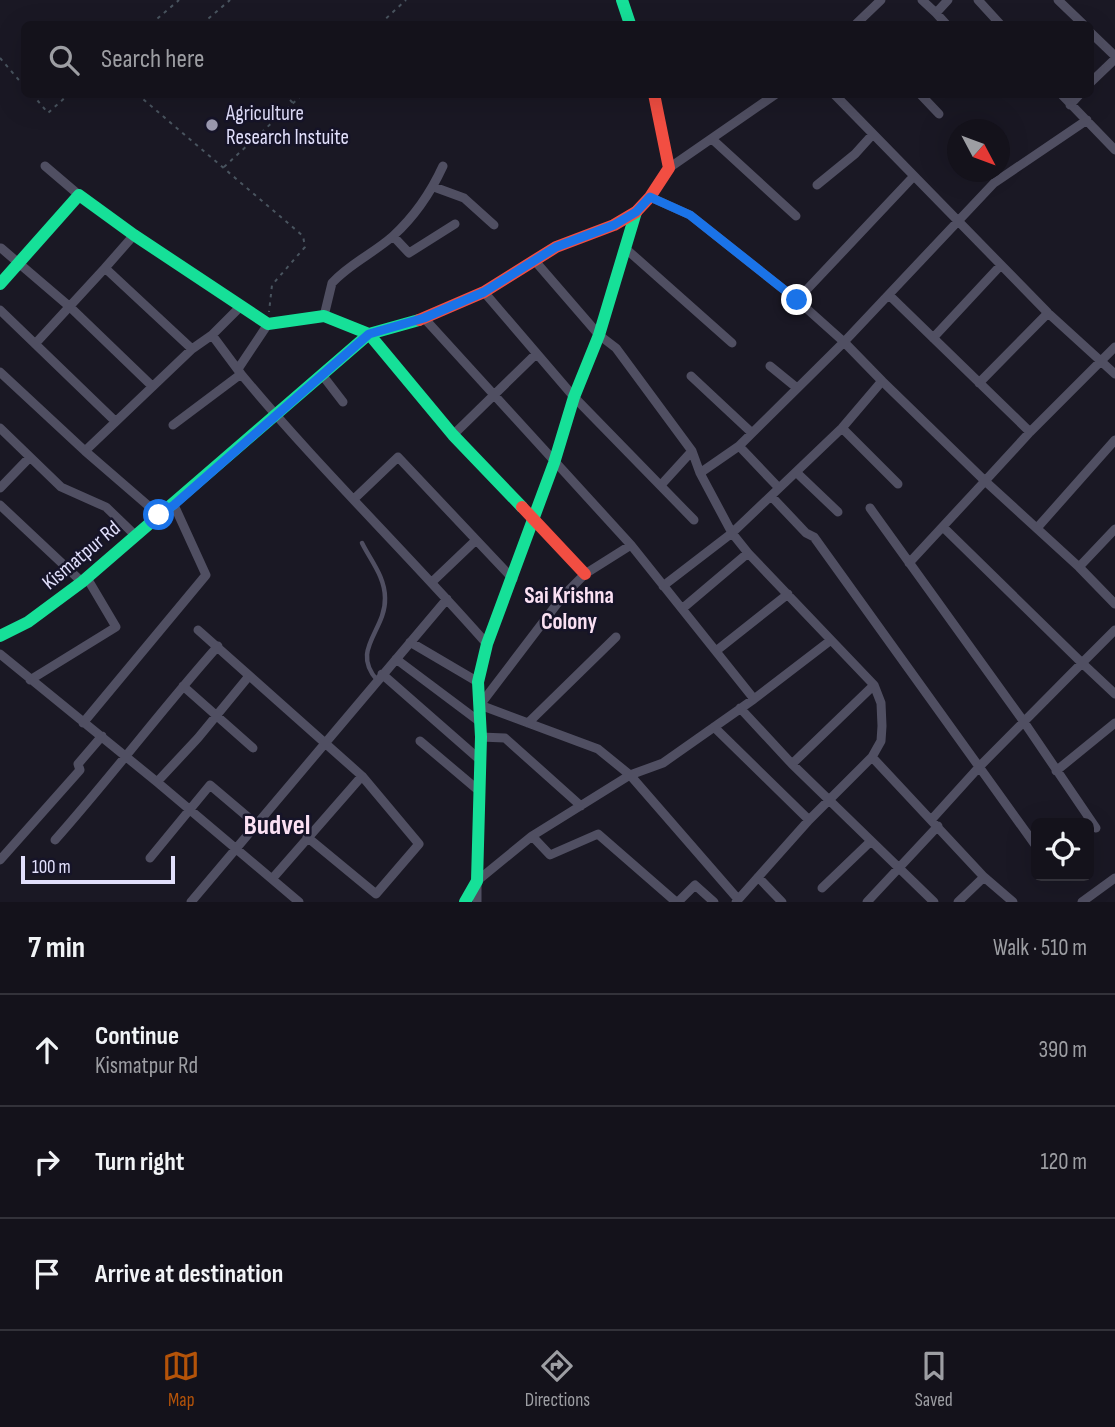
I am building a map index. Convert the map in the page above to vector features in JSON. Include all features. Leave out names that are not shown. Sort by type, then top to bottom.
[{"type":"street","points":[[622,0],[629,21]]},
{"type":"street","points":[[859,21],[881,0]]},
{"type":"street","points":[[922,0],[943,21]]},
{"type":"street","points":[[936,13],[948,0]]},
{"type":"street","points":[[978,0],[997,21]]},
{"type":"street","points":[[1058,0],[1080,21]]},
{"type":"street","points":[[1094,36],[1115,57],[1094,79]]},
{"type":"street","points":[[655,98],[669,168],[770,98]]},
{"type":"street","points":[[838,98],[1048,313],[1115,374]]},
{"type":"street","points":[[924,98],[939,114]]},
{"type":"street","points":[[1064,98],[1115,150]]},
{"type":"street","points":[[1070,105],[1076,98]]},
{"type":"street","points":[[700,473],[739,446],[844,342],[994,183],[1087,120]]},
{"type":"street","points":[[817,185],[855,154],[873,134]]},
{"type":"street","points":[[712,139],[796,216]]},
{"type":"street","points":[[45,166],[134,235],[268,324],[324,316],[369,334],[453,435],[585,575]]},
{"type":"street","points":[[324,316],[332,283],[393,236],[434,187],[443,166]]},
{"type":"street","name":"Kismatpur Rd","points":[[0,636],[29,622],[84,580],[369,334],[424,318],[484,292],[574,239],[614,225],[636,212],[650,197],[669,168]]},
{"type":"street","points":[[797,300],[913,177]]},
{"type":"street","points":[[434,187],[464,198],[494,225]]},
{"type":"street","points":[[0,284],[79,195]]},
{"type":"street","points":[[650,197],[690,215],[797,300],[844,342],[1115,604]]},
{"type":"street","points":[[477,902],[481,737],[478,682],[487,644],[554,463],[574,397],[599,335],[636,212]]},
{"type":"street","points":[[393,236],[409,253],[454,224]]},
{"type":"street","points":[[35,344],[134,235]]},
{"type":"street","points":[[1,248],[70,307],[152,386]]},
{"type":"street","points":[[625,248],[732,343]]},
{"type":"street","points":[[480,705],[598,749],[630,775],[737,900],[809,820],[872,757],[881,741],[881,703],[874,685],[732,533],[700,473],[692,452],[629,364],[616,348],[599,335],[535,261]]},
{"type":"street","points":[[933,338],[1001,265]]},
{"type":"street","points":[[106,268],[192,349]]},
{"type":"street","points":[[484,292],[574,397],[694,520]]},
{"type":"street","points":[[889,295],[1030,432]]},
{"type":"street","points":[[85,451],[240,307]]},
{"type":"street","points":[[0,310],[116,421]]},
{"type":"street","points":[[979,383],[1048,313]]},
{"type":"street","points":[[424,318],[631,545],[754,699]]},
{"type":"street","points":[[173,425],[240,372],[268,324]]},
{"type":"street","points":[[212,335],[276,416],[487,644]]},
{"type":"street","points":[[909,563],[1030,432],[1115,347]]},
{"type":"street","points":[[453,435],[536,354]]},
{"type":"street","points":[[770,366],[797,388]]},
{"type":"street","points":[[0,372],[159,515]]},
{"type":"street","points":[[323,376],[343,401]]},
{"type":"street","points":[[691,376],[752,433]]},
{"type":"street","points":[[663,586],[732,533],[842,428],[882,381]]},
{"type":"street","points":[[0,428],[61,487],[106,507],[135,535]]},
{"type":"street","points":[[842,428],[898,484]]},
{"type":"street","points":[[1037,528],[1115,440]]},
{"type":"street","points":[[739,446],[779,488]]},
{"type":"street","points":[[661,485],[692,452]]},
{"type":"street","points":[[0,488],[30,457]]},
{"type":"street","points":[[354,499],[398,457],[513,579]]},
{"type":"street","points":[[796,472],[838,512]]},
{"type":"street","points":[[771,496],[806,533],[814,537],[1031,839]]},
{"type":"street","points":[[0,505],[84,580],[117,627],[30,680]]},
{"type":"street","points":[[83,723],[206,575],[174,505]]},
{"type":"street","points":[[870,508],[1024,722],[1096,828]]},
{"type":"street","points":[[943,527],[1115,694]]},
{"type":"street","points":[[1079,567],[1115,529]]},
{"type":"street","points":[[432,582],[475,541]]},
{"type":"street","points":[[480,705],[563,596],[585,575],[631,545]]},
{"type":"street","points":[[683,608],[748,553]]},
{"type":"street","points":[[716,651],[788,594]]},
{"type":"street","points":[[191,902],[447,599]]},
{"type":"street","points":[[198,630],[362,776],[419,844],[376,894],[307,837]]},
{"type":"street","points":[[867,902],[899,868],[980,766],[1115,630]]},
{"type":"street","points":[[528,723],[616,637]]},
{"type":"street","points":[[465,902],[477,881],[533,836],[630,775],[663,762],[754,699],[831,640]]},
{"type":"street","points":[[410,642],[478,682]]},
{"type":"street","points":[[55,840],[218,646]]},
{"type":"street","points":[[0,654],[299,902]]},
{"type":"street","points":[[396,659],[480,723]]},
{"type":"street","points":[[157,782],[249,676]]},
{"type":"street","points":[[379,677],[480,759]]},
{"type":"street","points":[[792,764],[874,685]]},
{"type":"street","points":[[183,686],[253,748]]},
{"type":"street","points":[[740,708],[792,764],[934,902]]},
{"type":"street","points":[[1056,771],[1115,723]]},
{"type":"street","points":[[714,727],[809,820]]},
{"type":"street","points":[[0,860],[80,770],[78,764],[102,736]]},
{"type":"street","points":[[481,737],[505,738],[581,806]]},
{"type":"street","points":[[420,741],[478,790]]},
{"type":"street","points":[[872,757],[984,877],[1013,902]]},
{"type":"street","points":[[272,878],[362,776]]},
{"type":"street","points":[[150,858],[210,785],[256,824]]},
{"type":"street","points":[[533,836],[550,855],[598,834],[677,902],[695,885],[714,902]]},
{"type":"street","points":[[822,888],[871,841]]},
{"type":"street","points":[[758,877],[782,902]]},
{"type":"street","points":[[958,902],[984,877]]},
{"type":"street","points":[[1082,902],[1115,878]]},
{"type":"lane","points":[[362,543],[378,569],[385,594],[380,623],[366,656],[366,665],[379,677]]},
{"type":"path","points":[[154,21],[179,0]]},
{"type":"path","points":[[205,21],[230,0]]},
{"type":"path","points":[[383,21],[406,0]]},
{"type":"path","points":[[0,58],[21,82]]},
{"type":"path","points":[[35,98],[48,113],[65,98]]},
{"type":"path","points":[[142,98],[303,236],[305,247],[272,285],[268,324]]},
{"type":"path","points":[[288,98],[294,103]]},
{"type":"path","points":[[225,167],[299,98]]},
{"type":"traffic: fast","points":[[622,0],[629,21]]},
{"type":"traffic: fast","points":[[0,284],[79,195],[268,324],[324,316],[369,334],[453,435],[522,507]]},
{"type":"traffic: fast","points":[[465,902],[477,881],[481,737],[478,682],[487,644],[554,463],[574,397],[599,335],[636,212]]},
{"type":"traffic: fast","points":[[0,636],[28,622],[82,582],[369,334],[419,320]]},
{"type":"traffic: jam","points":[[419,320],[484,292],[556,247],[614,225],[636,212],[650,197],[669,168],[655,98]]},
{"type":"traffic: jam","points":[[522,507],[585,574]]},
{"type":"place","name":"Agriculture Research Instuite","points":[[212,125]]},
{"type":"district","name":"Sai Krishna Colony","points":[[569,608]]},
{"type":"district","name":"Budvel","points":[[277,824]]},
{"type":"route","points":[[159,515],[174,505],[369,334],[424,318],[484,292],[556,247],[614,225],[636,212],[650,197],[690,215],[797,300]]}]
